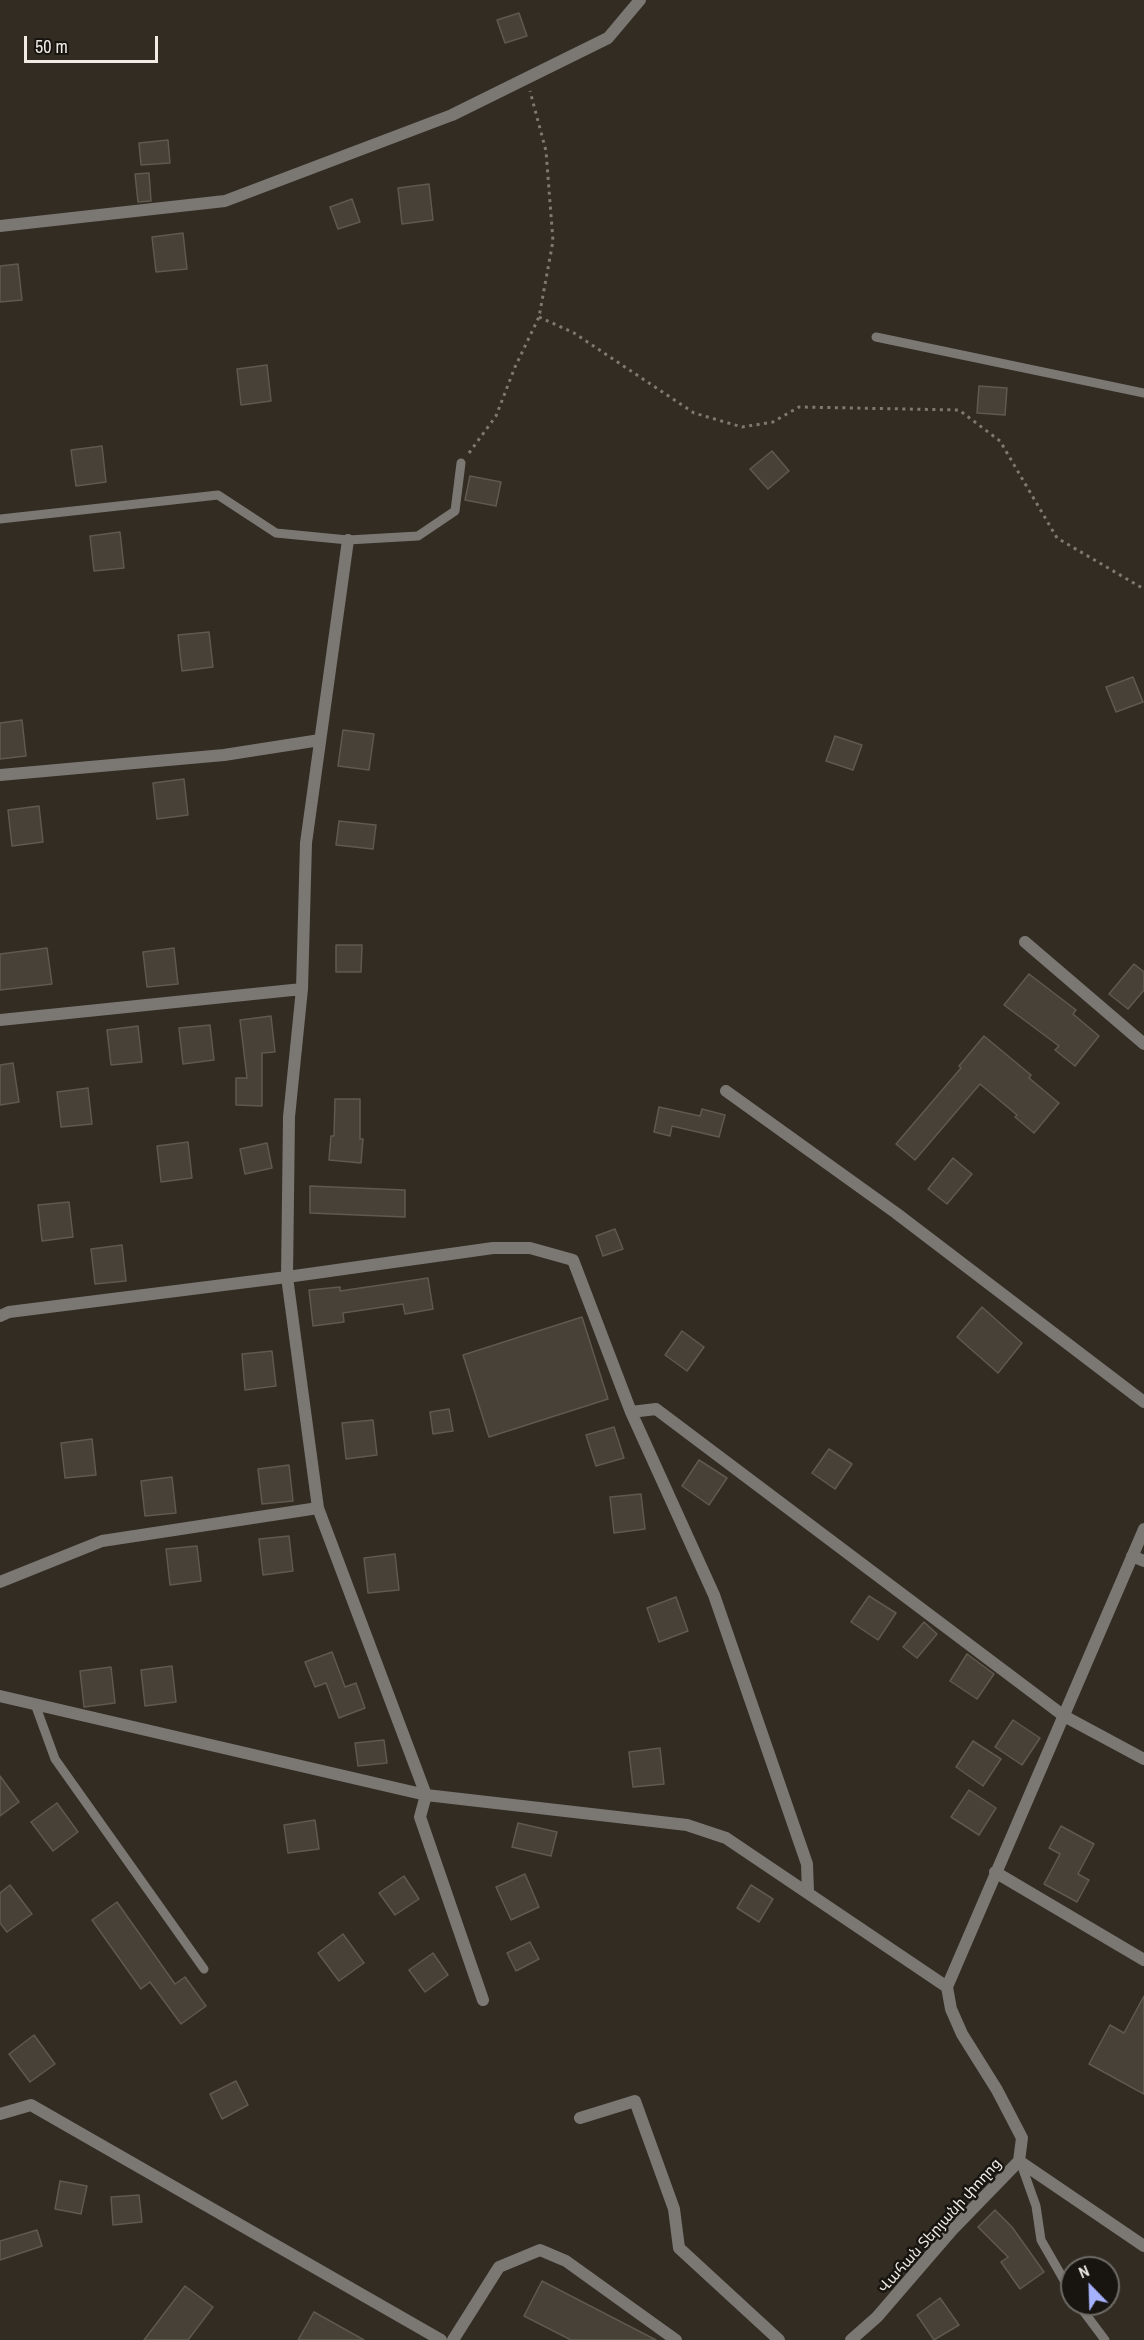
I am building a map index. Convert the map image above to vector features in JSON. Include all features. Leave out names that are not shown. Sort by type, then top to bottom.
[{"type":"street","points":[[0,226],[225,201],[452,115],[608,38],[640,0]]},
{"type":"street","points":[[348,540],[306,843],[302,989],[289,1117],[287,1277],[318,1508],[426,1795],[420,1817],[483,2000]]},
{"type":"street","points":[[0,775],[224,755],[320,740]]},
{"type":"street","points":[[1025,942],[1144,1044]]},
{"type":"street","points":[[0,1020],[302,989]]},
{"type":"street","points":[[726,1091],[896,1213],[1144,1402]]},
{"type":"street","points":[[0,1316],[9,1312],[493,1248],[530,1248],[573,1260],[631,1412],[714,1595],[807,1863],[808,1892]]},
{"type":"street","points":[[631,1412],[656,1409],[1064,1716],[1144,1759]]},
{"type":"street","points":[[0,1582],[102,1541],[318,1508]]},
{"type":"street","points":[[1020,2161],[1022,2138],[997,2090],[962,2034],[951,2009],[948,1987],[995,1872],[1064,1716],[1138,1558],[1144,1529]]},
{"type":"street","points":[[0,1696],[426,1795],[687,1825],[726,1838],[948,1987]]},
{"type":"street","points":[[995,1872],[1144,1960]]},
{"type":"street","points":[[580,2118],[635,2101],[674,2209],[679,2248],[779,2340]]},
{"type":"street","points":[[0,2114],[31,2105],[441,2340]]},
{"type":"street","name":"Վահան Տերյանի փողոց","points":[[851,2340],[877,2317],[952,2230],[1020,2161],[1143,2242]]},
{"type":"street","points":[[453,2340],[499,2267],[540,2250],[566,2261],[676,2340]]},
{"type":"lane","points":[[876,337],[1144,393]]},
{"type":"lane","points":[[0,519],[218,495],[276,533],[348,540],[418,536],[456,511],[461,464]]},
{"type":"lane","points":[[35,1704],[55,1759],[204,1969]]},
{"type":"lane","points":[[1020,2161],[1036,2206],[1041,2240],[1060,2273]]},
{"type":"lane","points":[[1087,2316],[1105,2340]]},
{"type":"path","points":[[461,464],[496,416],[515,367],[540,317],[553,241],[546,151],[527,78]]},
{"type":"path","points":[[540,317],[574,333],[694,414],[742,427],[773,422],[799,407],[959,410],[1000,441],[1057,538],[1144,589]]},
{"type":"building","points":[[519,13],[527,36],[505,43],[497,20]]},
{"type":"building","points":[[168,140],[170,163],[141,165],[139,143]]},
{"type":"building","points":[[149,173],[151,201],[138,202],[135,174]]},
{"type":"building","points":[[429,184],[433,220],[402,224],[398,188]]},
{"type":"building","points":[[352,199],[360,222],[338,229],[330,207]]},
{"type":"building","points":[[183,233],[187,269],[156,272],[152,237]]},
{"type":"building","points":[[18,264],[22,300],[0,302],[0,266]]},
{"type":"building","points":[[267,365],[271,401],[241,405],[237,369]]},
{"type":"building","points":[[979,386],[1007,388],[1005,415],[977,413]]},
{"type":"building","points":[[102,446],[106,482],[76,486],[71,450]]},
{"type":"building","points":[[772,451],[789,471],[768,489],[750,469]]},
{"type":"building","points":[[470,476],[501,482],[496,506],[465,500]]},
{"type":"building","points":[[120,532],[124,568],[94,571],[90,536]]},
{"type":"building","points":[[209,632],[213,667],[182,671],[178,635]]},
{"type":"building","points":[[1133,677],[1143,702],[1116,712],[1106,687]]},
{"type":"building","points":[[22,720],[26,756],[0,759],[0,723]]},
{"type":"building","points":[[343,730],[374,734],[369,770],[338,766]]},
{"type":"building","points":[[835,736],[862,745],[853,770],[826,761]]},
{"type":"building","points":[[184,779],[188,815],[157,819],[153,783]]},
{"type":"building","points":[[39,806],[43,842],[12,846],[8,810]]},
{"type":"building","points":[[339,821],[376,825],[373,849],[336,845]]},
{"type":"building","points":[[336,945],[362,945],[361,972],[336,972]]},
{"type":"building","points":[[47,948],[52,984],[0,990],[0,954]]},
{"type":"building","points":[[174,948],[178,984],[147,987],[143,952]]},
{"type":"building","points":[[1134,964],[1144,972],[1144,990],[1128,1009],[1109,994]]},
{"type":"building","points":[[1029,974],[1076,1010],[1073,1014],[1099,1036],[1075,1066],[1055,1050],[1059,1046],[1004,1005]]},
{"type":"building","points":[[271,1016],[275,1052],[262,1053],[262,1106],[236,1105],[236,1078],[247,1078],[240,1020]]},
{"type":"building","points":[[210,1025],[214,1060],[183,1064],[179,1028]]},
{"type":"building","points":[[138,1026],[142,1062],[111,1065],[107,1030]]},
{"type":"building","points":[[984,1036],[1031,1075],[1029,1078],[1059,1103],[1034,1133],[1015,1117],[1017,1115],[980,1084],[915,1160],[896,1144],[961,1068],[959,1066]]},
{"type":"building","points":[[13,1063],[19,1102],[0,1105],[0,1065]]},
{"type":"building","points":[[88,1088],[92,1124],[61,1127],[57,1092]]},
{"type":"building","points":[[335,1099],[360,1099],[360,1139],[363,1139],[361,1163],[329,1160],[331,1136],[334,1136]]},
{"type":"building","points":[[659,1107],[700,1116],[702,1109],[725,1115],[719,1137],[672,1126],[670,1136],[654,1132]]},
{"type":"building","points":[[188,1142],[192,1178],[161,1182],[157,1146]]},
{"type":"building","points":[[267,1143],[272,1168],[245,1174],[240,1149]]},
{"type":"building","points":[[953,1158],[972,1174],[947,1204],[928,1189]]},
{"type":"building","points":[[310,1186],[405,1190],[405,1217],[310,1213]]},
{"type":"building","points":[[69,1202],[73,1237],[42,1241],[38,1205]]},
{"type":"building","points":[[615,1229],[623,1249],[603,1256],[596,1236]]},
{"type":"building","points":[[122,1245],[126,1281],[95,1284],[91,1249]]},
{"type":"building","points":[[428,1278],[433,1309],[405,1314],[403,1304],[343,1313],[344,1322],[313,1326],[309,1290],[340,1287],[340,1291]]},
{"type":"building","points":[[982,1307],[1022,1343],[998,1373],[957,1337]]},
{"type":"building","points":[[582,1317],[608,1399],[489,1437],[463,1355]]},
{"type":"building","points":[[682,1331],[704,1347],[687,1371],[665,1355]]},
{"type":"building","points":[[272,1351],[276,1386],[245,1390],[242,1354]]},
{"type":"building","points":[[449,1409],[453,1431],[433,1434],[430,1412]]},
{"type":"building","points":[[373,1420],[377,1455],[346,1459],[342,1423]]},
{"type":"building","points":[[614,1427],[624,1458],[596,1466],[586,1435]]},
{"type":"building","points":[[92,1439],[96,1475],[65,1478],[61,1443]]},
{"type":"building","points":[[829,1449],[852,1464],[835,1489],[812,1473]]},
{"type":"building","points":[[699,1460],[727,1478],[709,1505],[682,1486]]},
{"type":"building","points":[[289,1465],[293,1501],[262,1504],[258,1469]]},
{"type":"building","points":[[172,1477],[176,1513],[145,1516],[141,1481]]},
{"type":"building","points":[[641,1494],[645,1529],[614,1533],[610,1497]]},
{"type":"building","points":[[289,1536],[293,1571],[263,1575],[259,1539]]},
{"type":"building","points":[[197,1546],[201,1581],[170,1585],[166,1549]]},
{"type":"building","points":[[395,1554],[399,1590],[368,1593],[364,1558]]},
{"type":"building","points":[[869,1596],[896,1613],[878,1640],[851,1622]]},
{"type":"building","points":[[676,1597],[688,1631],[659,1642],[647,1608]]},
{"type":"building","points":[[924,1622],[937,1634],[917,1658],[903,1647]]},
{"type":"building","points":[[332,1652],[345,1687],[356,1683],[365,1708],[339,1718],[326,1683],[315,1687],[305,1662]]},
{"type":"building","points":[[967,1654],[994,1674],[977,1699],[950,1681]]},
{"type":"building","points":[[172,1666],[176,1702],[145,1706],[141,1670]]},
{"type":"building","points":[[111,1667],[115,1703],[84,1707],[80,1671]]},
{"type":"building","points":[[1013,1720],[1040,1738],[1022,1765],[995,1747]]},
{"type":"building","points":[[384,1740],[387,1763],[358,1766],[355,1743]]},
{"type":"building","points":[[973,1741],[1001,1759],[983,1786],[956,1767]]},
{"type":"building","points":[[660,1748],[664,1784],[633,1787],[629,1752]]},
{"type":"building","points":[[0,1776],[19,1802],[0,1816]]},
{"type":"building","points":[[969,1790],[996,1808],[979,1835],[951,1817]]},
{"type":"building","points":[[57,1803],[78,1832],[53,1851],[31,1822]]},
{"type":"building","points":[[315,1820],[319,1849],[288,1853],[284,1825]]},
{"type":"building","points":[[518,1823],[557,1832],[551,1856],[512,1847]]},
{"type":"building","points":[[1061,1826],[1094,1844],[1078,1874],[1089,1880],[1077,1902],[1044,1884],[1060,1854],[1049,1848]]},
{"type":"building","points":[[525,1874],[539,1907],[511,1920],[496,1887]]},
{"type":"building","points":[[404,1876],[419,1899],[395,1915],[379,1893]]},
{"type":"building","points":[[10,1885],[32,1914],[7,1932],[0,1923],[0,1893]]},
{"type":"building","points":[[751,1885],[773,1899],[759,1922],[737,1908]]},
{"type":"building","points":[[117,1902],[175,1984],[185,1977],[206,2006],[181,2024],[150,1982],[141,1989],[92,1920]]},
{"type":"building","points":[[343,1934],[364,1963],[339,1981],[318,1953]]},
{"type":"building","points":[[530,1942],[539,1959],[516,1971],[507,1953]]},
{"type":"building","points":[[433,1953],[448,1975],[425,1992],[409,1970]]},
{"type":"building","points":[[1144,1996],[1144,2094],[1089,2064],[1110,2025],[1124,2033]]},
{"type":"building","points":[[34,2035],[55,2064],[30,2082],[9,2054]]},
{"type":"building","points":[[236,2081],[248,2105],[222,2119],[210,2094]]},
{"type":"building","points":[[60,2181],[87,2186],[81,2214],[55,2209]]},
{"type":"building","points":[[139,2195],[142,2222],[113,2225],[111,2197]]},
{"type":"building","points":[[995,2210],[1012,2227],[1044,2272],[1020,2289],[1001,2262],[1008,2257],[978,2227]]},
{"type":"building","points":[[37,2230],[42,2246],[0,2260],[0,2241]]},
{"type":"building","points":[[542,2281],[656,2340],[571,2340],[524,2316]]},
{"type":"building","points":[[185,2286],[213,2307],[188,2340],[144,2340]]},
{"type":"building","points":[[940,2298],[959,2325],[934,2340],[917,2315]]},
{"type":"building","points":[[314,2312],[364,2340],[298,2340]]}]
